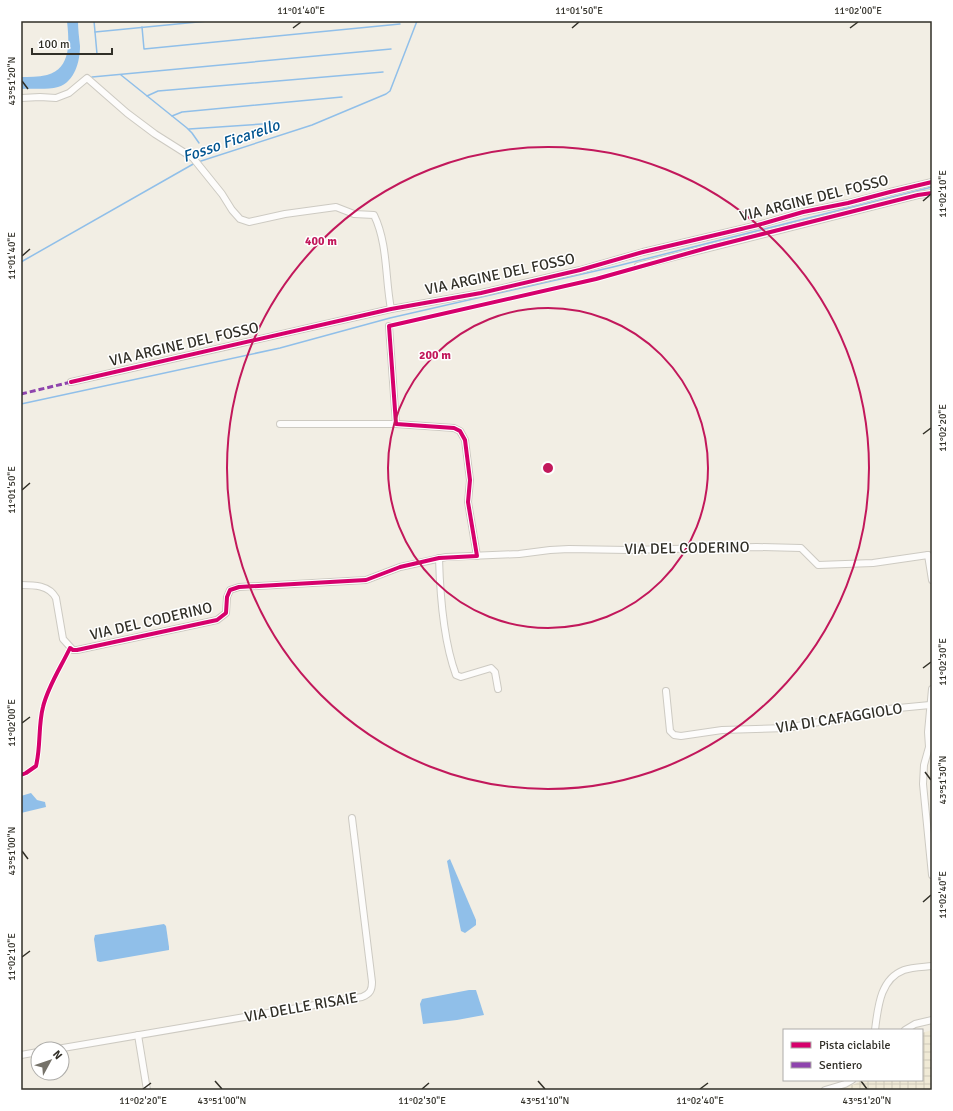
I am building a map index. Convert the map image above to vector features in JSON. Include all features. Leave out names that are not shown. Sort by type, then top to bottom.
[{"type":"street","points":[[21,98],[56,98],[68,93],[87,78],[127,113],[193,158],[240,219],[250,222],[284,214],[336,207],[354,214],[374,215],[378,224],[387,267],[388,295],[391,309]]},
{"type":"street","name":"VIA ARGINE DEL FOSSO","points":[[71,382],[391,309],[481,293],[563,274],[803,212],[848,203],[932,182]]},
{"type":"street","points":[[638,266],[729,242],[932,193]]},
{"type":"street","points":[[389,326],[396,424]]},
{"type":"street","points":[[280,424],[396,424],[457,429],[463,435],[470,474],[468,502],[477,556]]},
{"type":"street","name":"VIA DEL CODERINO","points":[[21,585],[43,587],[53,592],[56,598],[63,640],[70,648],[77,650],[217,620],[226,613],[227,597],[230,590],[239,587],[366,580],[400,567],[439,558],[519,554],[569,549],[628,550],[757,546],[801,548],[818,565],[873,563],[928,556]]},
{"type":"street","points":[[932,549],[928,556],[932,580]]},
{"type":"street","points":[[439,558],[444,627],[456,675],[460,677],[491,668],[495,672],[498,689]]},
{"type":"street","points":[[932,689],[930,705],[930,747],[926,754],[923,784],[932,875]]},
{"type":"street","name":"VIA DI CAFAGGIOLO","points":[[666,691],[669,728],[672,734],[681,736],[729,730],[787,728],[888,709],[930,705]]},
{"type":"street","name":"VIA DELLE RISAIE","points":[[70,1047],[354,998],[369,993],[372,982],[352,818]]},
{"type":"street","points":[[875,1029],[879,1002],[886,984],[893,976],[905,969],[932,966]]},
{"type":"street","points":[[907,1029],[915,1024],[932,1020]]},
{"type":"street","points":[[138,1035],[147,1090]]},
{"type":"street","points":[[825,1090],[850,1081]]},
{"type":"shaded area","points":[[932,1030],[932,1090],[839,1090],[859,1081],[923,1081],[923,1033]]},
{"type":"water","points":[[67,21],[78,21],[80,46],[78,64],[69,81],[58,87],[21,89],[21,77],[37,77],[47,75],[61,66],[67,53]]},
{"type":"water","points":[[31,793],[37,800],[45,802],[46,807],[21,813],[21,796]]},
{"type":"water","points":[[450,859],[476,920],[476,925],[465,933],[461,931],[447,861]]},
{"type":"water","points":[[164,924],[166,926],[169,950],[100,962],[97,961],[94,939],[95,935]]},
{"type":"water","points":[[476,990],[484,1015],[423,1024],[420,1004],[422,999]]},
{"type":"waterway","points":[[94,21],[97,54]]},
{"type":"waterway","points":[[95,32],[208,21]]},
{"type":"waterway","name":"Fosso Ficarello","points":[[198,162],[312,125],[386,94],[390,91],[417,21]]},
{"type":"waterway","points":[[142,27],[144,49],[400,24]]},
{"type":"waterway","points":[[92,77],[391,49]]},
{"type":"waterway","points":[[147,96],[158,91],[383,72]]},
{"type":"waterway","points":[[121,75],[187,128],[199,143]]},
{"type":"waterway","points":[[172,116],[182,112],[342,97]]},
{"type":"waterway","points":[[189,129],[277,123]]},
{"type":"waterway","name":"Fosso Ficarello","points":[[21,262],[195,163]]},
{"type":"waterway","points":[[21,404],[280,348],[390,318],[613,267],[932,187]]},
{"type":"marked path","points":[[21,394],[71,382]]},
{"type":"cycle path","points":[[71,382],[391,309],[481,293],[580,270],[643,252],[758,225],[803,212],[848,203],[932,182]]},
{"type":"cycle path","points":[[21,775],[36,766],[41,714],[45,699],[51,684],[70,648],[77,650],[217,620],[226,613],[227,597],[230,590],[239,587],[366,580],[400,567],[439,558],[477,556],[468,502],[470,480],[465,440],[460,431],[454,428],[396,424],[389,326],[596,279],[707,248],[918,195],[932,193]]}]
